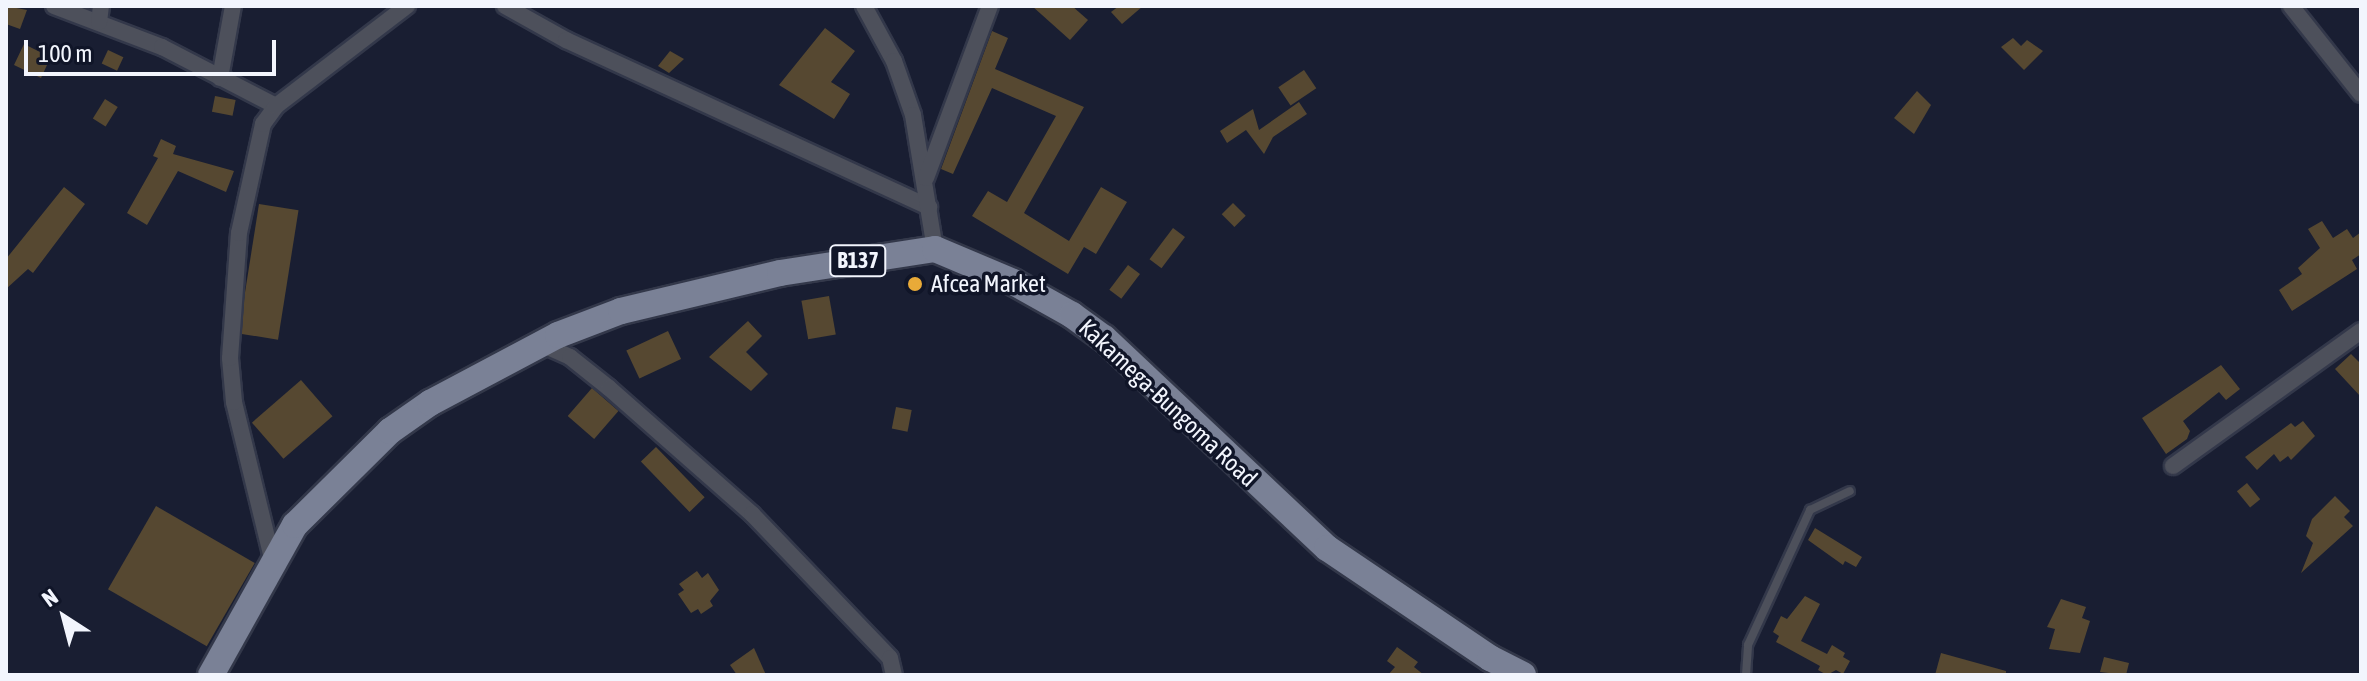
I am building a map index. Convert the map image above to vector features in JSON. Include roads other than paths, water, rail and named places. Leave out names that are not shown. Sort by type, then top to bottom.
[{"type":"main road","name":"B137","points":[[211,675],[272,558],[325,492],[390,431],[430,403],[541,344],[621,311],[780,273],[935,249]]},
{"type":"main road","name":"Kakamega-Bungoma Road","points":[[935,249],[1013,282],[1072,315],[1104,338],[1327,548],[1490,658],[1523,675]]},
{"type":"street","points":[[54,6],[100,14],[276,106]]},
{"type":"street","points":[[220,78],[233,6]]},
{"type":"street","points":[[272,558],[234,402],[230,313],[253,171],[265,120],[276,106],[407,6]]},
{"type":"street","points":[[505,6],[566,40],[929,207]]},
{"type":"street","points":[[864,6],[908,101],[926,180],[935,249]]},
{"type":"street","points":[[926,180],[990,6]]},
{"type":"street","points":[[2291,6],[2361,94]]},
{"type":"street","points":[[2173,466],[2361,331]]},
{"type":"street","points":[[541,344],[570,357],[600,380],[752,514],[890,658],[894,675]]},
{"type":"lane","points":[[1746,675],[1748,645],[1810,510],[1850,491]]},
{"type":"place","name":"Afcea Market","points":[[915,284]]}]
